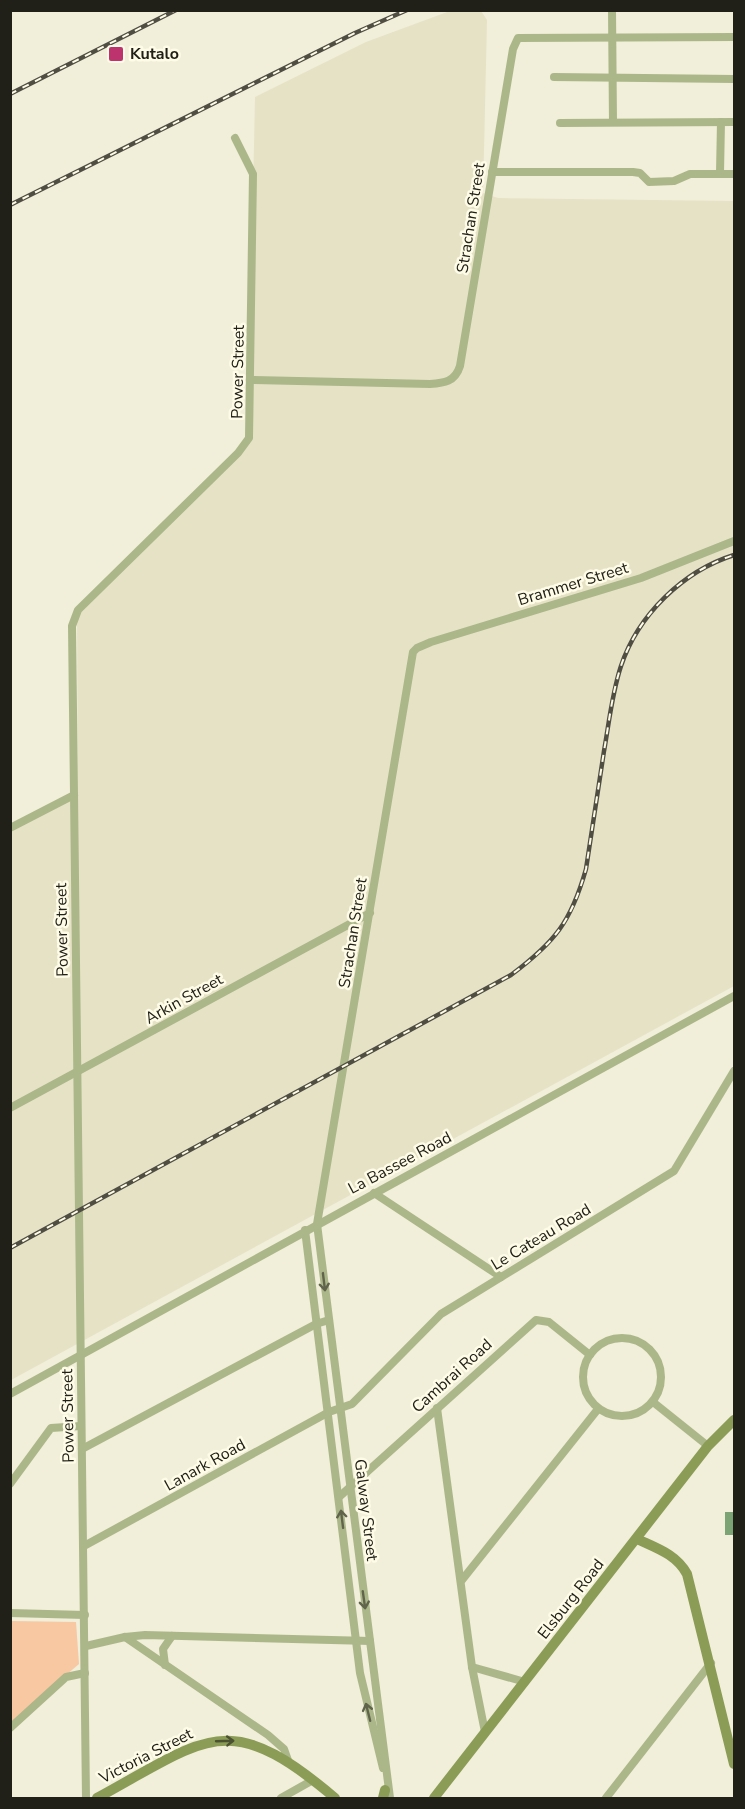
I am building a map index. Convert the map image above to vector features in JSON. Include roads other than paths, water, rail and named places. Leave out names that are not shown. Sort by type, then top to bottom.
[{"type":"main road","name":"Elsburg Road","points":[[435,1796],[708,1446],[735,1420]]},
{"type":"main road","points":[[637,1539],[669,1554],[683,1568],[711,1663],[735,1764]]},
{"type":"main road","name":"Victoria Street","points":[[97,1798],[190,1747],[206,1742],[236,1740],[255,1744],[289,1763],[335,1798]]},
{"type":"street","points":[[612,10],[613,122]]},
{"type":"street","points":[[613,36],[735,37]]},
{"type":"street","name":"Strachan Street","points":[[251,380],[444,383],[456,376],[460,366],[513,49],[520,37],[613,36]]},
{"type":"street","points":[[554,77],[735,79]]},
{"type":"street","points":[[720,173],[721,122]]},
{"type":"street","points":[[560,123],[735,122]]},
{"type":"street","name":"Power Street","points":[[86,1798],[86,1615],[80,1357],[72,626],[75,614],[247,442],[250,428],[253,174],[235,138]]},
{"type":"street","points":[[492,172],[640,173],[649,182],[674,181],[690,174],[735,174]]},
{"type":"street","name":"Brammer Street","points":[[417,648],[641,578],[735,541]]},
{"type":"street","name":"Strachan Street","points":[[317,1224],[411,665],[417,648]]},
{"type":"street","points":[[10,828],[74,795]]},
{"type":"street","name":"Arkin Street","points":[[10,1108],[370,913]]},
{"type":"street","name":"La Bassee Road","points":[[10,1394],[304,1230],[735,996]]},
{"type":"street","name":"Le Cateau Road","points":[[340,1409],[352,1404],[441,1314],[674,1171],[735,1071]]},
{"type":"street","points":[[374,1193],[501,1277]]},
{"type":"street","name":"Galway Street","points":[[317,1224],[370,1641],[386,1796]]},
{"type":"street","name":"Galway Street","points":[[304,1230],[329,1412],[356,1642],[363,1689],[383,1769],[386,1796]]},
{"type":"street","points":[[82,1449],[316,1324],[329,1320]]},
{"type":"street","name":"Cambrai Road","points":[[339,1497],[536,1320],[549,1322],[590,1355]]},
{"type":"street","points":[[618,1338],[643,1344],[655,1356],[661,1373],[659,1390],[653,1402],[639,1413],[625,1417],[610,1415],[598,1409],[588,1398],[583,1384],[584,1369],[590,1355],[602,1343],[618,1338]]},
{"type":"street","points":[[653,1402],[708,1446]]},
{"type":"street","points":[[437,1408],[472,1667],[485,1732]]},
{"type":"street","name":"Lanark Road","points":[[84,1546],[329,1412],[340,1409]]},
{"type":"street","points":[[462,1580],[598,1409]]},
{"type":"street","points":[[10,1484],[51,1428],[81,1426]]},
{"type":"street","points":[[10,1613],[86,1615]]},
{"type":"street","points":[[86,1646],[125,1637],[172,1636],[370,1641]]},
{"type":"street","points":[[166,1667],[162,1653],[172,1636]]},
{"type":"street","points":[[125,1637],[268,1735],[282,1747],[289,1763]]},
{"type":"street","points":[[606,1798],[711,1663]]},
{"type":"street","points":[[472,1667],[525,1682]]},
{"type":"street","points":[[10,1728],[66,1677],[85,1673]]},
{"type":"street","points":[[281,1798],[313,1780]]},
{"type":"railway","points":[[10,94],[176,10]]},
{"type":"railway","points":[[10,205],[355,33],[407,10]]},
{"type":"railway","points":[[10,1248],[511,975],[539,952],[559,930],[567,917],[586,869],[613,697],[621,666],[629,647],[639,629],[665,597],[697,572],[734,555]]},
{"type":"place","name":"Kutalo","points":[[116,54]]}]
